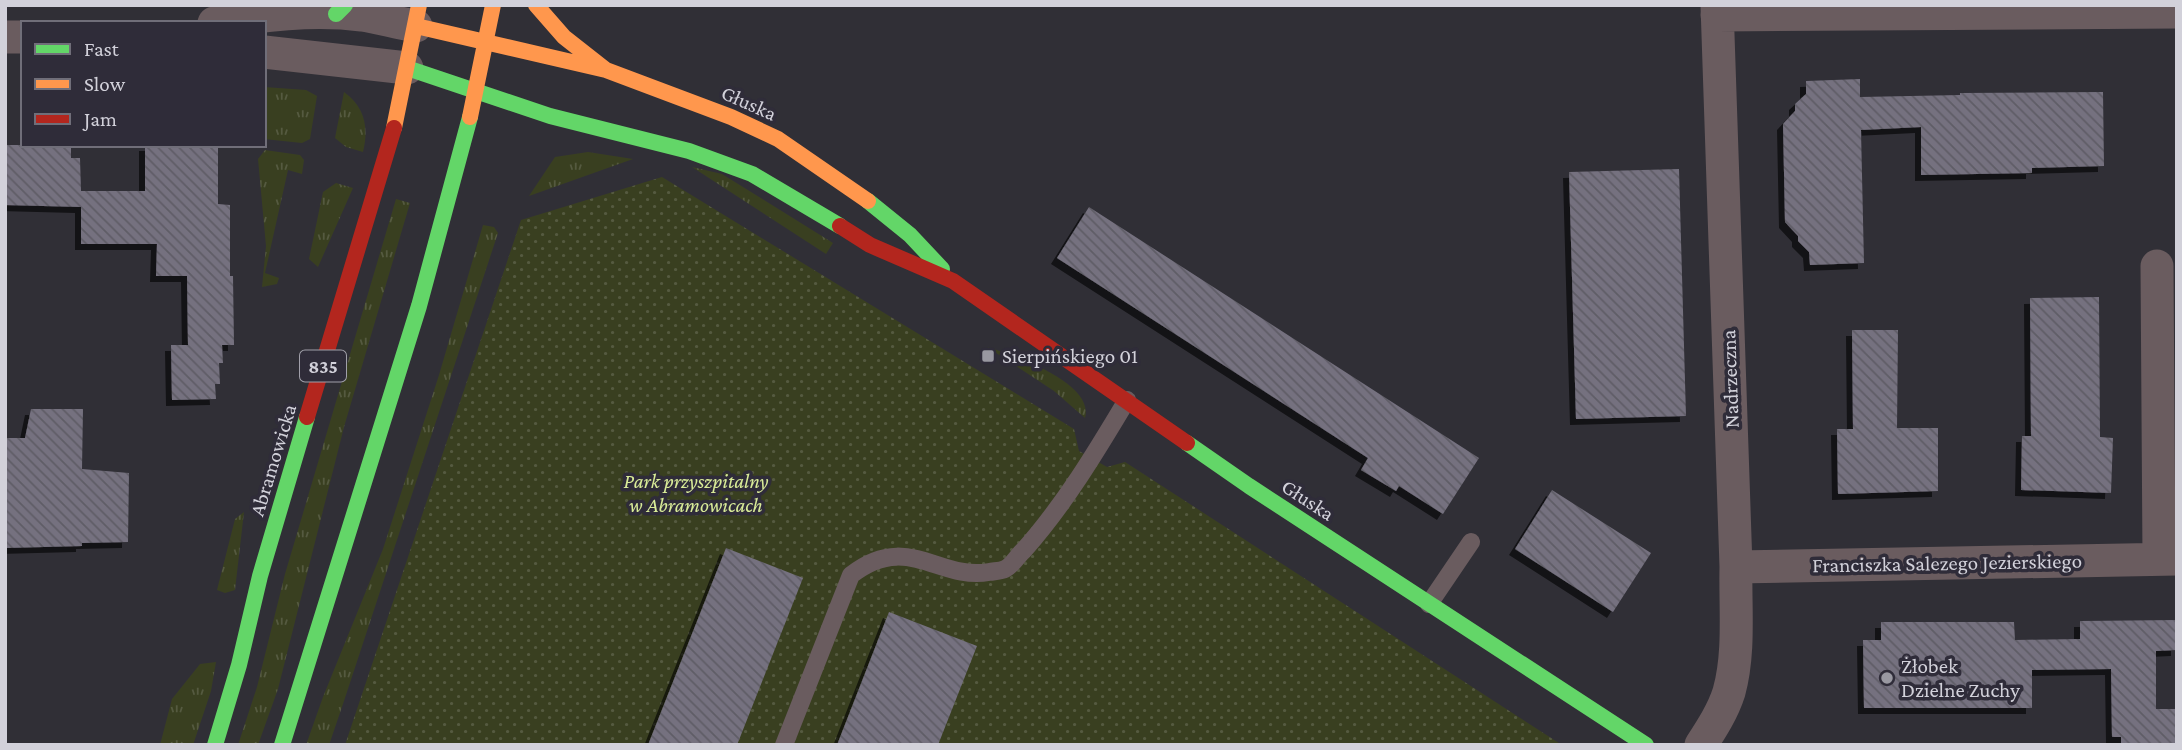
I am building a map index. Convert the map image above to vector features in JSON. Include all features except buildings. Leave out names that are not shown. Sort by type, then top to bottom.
[{"type":"street","points":[[282,745],[400,372],[451,199],[477,92],[493,5]]},
{"type":"street","points":[[536,5],[564,37],[606,70]]},
{"type":"street","points":[[226,21],[256,16],[341,10],[361,15],[417,16]]},
{"type":"street","points":[[1717,10],[2177,12]]},
{"type":"street","name":"Nadrzeczna","points":[[1702,745],[1723,707],[1732,676],[1735,651],[1736,567],[1717,10]]},
{"type":"street","name":"Głuska","points":[[417,16],[486,41],[606,70],[731,117],[778,139],[875,206],[910,235],[953,281]]},
{"type":"street","name":"Abramowicka","points":[[215,745],[239,665],[260,576],[386,154],[417,16]]},
{"type":"street","points":[[266,52],[407,68]]},
{"type":"street","name":"Głuska","points":[[407,68],[550,116],[689,151],[752,174],[870,245],[953,281],[1249,486],[1646,745]]},
{"type":"street","name":"Franciszka Salezego Jezierskiego","points":[[1736,567],[2168,559],[2157,266]]},
{"type":"lane","points":[[784,745],[851,575],[873,561],[888,557],[922,559],[960,570],[983,573],[1006,569],[1044,527],[1127,400]]},
{"type":"lane","points":[[1429,604],[1471,542]]},
{"type":"green space","points":[[266,87],[306,90],[317,96],[310,139],[302,143],[266,139]]},
{"type":"green space","points":[[344,92],[357,104],[364,119],[366,135],[363,152],[346,147],[335,138]]},
{"type":"green space","points":[[265,150],[300,155],[304,160],[302,174],[288,170],[265,273],[279,278],[277,284],[262,287],[266,246],[258,159]]},
{"type":"green space","points":[[588,152],[633,159],[529,196],[555,157]]},
{"type":"green space","points":[[692,167],[722,174],[833,243],[826,254]]},
{"type":"green space","name":"Park przyszpitalny w Abramowicach","points":[[662,177],[1074,429],[1079,451],[1107,467],[1125,462],[1562,745],[345,745],[521,220]]},
{"type":"green space","points":[[336,183],[353,188],[318,267],[309,259],[323,192]]},
{"type":"green space","points":[[396,199],[410,203],[344,427],[278,689],[258,745],[238,745],[257,687],[285,574]]},
{"type":"green space","points":[[483,225],[494,227],[498,233],[343,704],[329,745],[306,745],[383,549],[439,375]]},
{"type":"green space","points":[[987,347],[1033,364],[1066,382],[1078,393],[1085,405],[1085,418],[1054,391]]},
{"type":"green space","points":[[244,512],[235,590],[225,593],[217,590],[235,519]]},
{"type":"green space","points":[[216,662],[211,691],[193,745],[160,745],[172,699],[200,664]]},
{"type":"traffic: fast","points":[[336,14],[345,5]]},
{"type":"traffic: fast","points":[[407,68],[550,116],[689,151],[752,174],[840,226]]},
{"type":"traffic: fast","points":[[282,745],[419,306],[470,117]]},
{"type":"traffic: fast","points":[[868,201],[910,235],[942,269]]},
{"type":"traffic: fast","points":[[215,745],[239,665],[260,576],[307,417]]},
{"type":"traffic: fast","points":[[1187,443],[1646,745]]},
{"type":"traffic: slow","points":[[394,128],[419,5]]},
{"type":"traffic: slow","points":[[470,117],[493,5]]},
{"type":"traffic: slow","points":[[536,5],[564,37],[606,70]]},
{"type":"traffic: slow","points":[[416,26],[606,70],[731,117],[778,139],[868,201]]},
{"type":"traffic: jam","points":[[307,417],[394,128]]},
{"type":"traffic: jam","points":[[840,226],[870,245],[953,281],[1187,443]]},
{"type":"place","name":"Sierpińskiego 01","points":[[988,356]]},
{"type":"place","name":"Żłobek Dzielne Zuchy","points":[[1887,678]]}]
